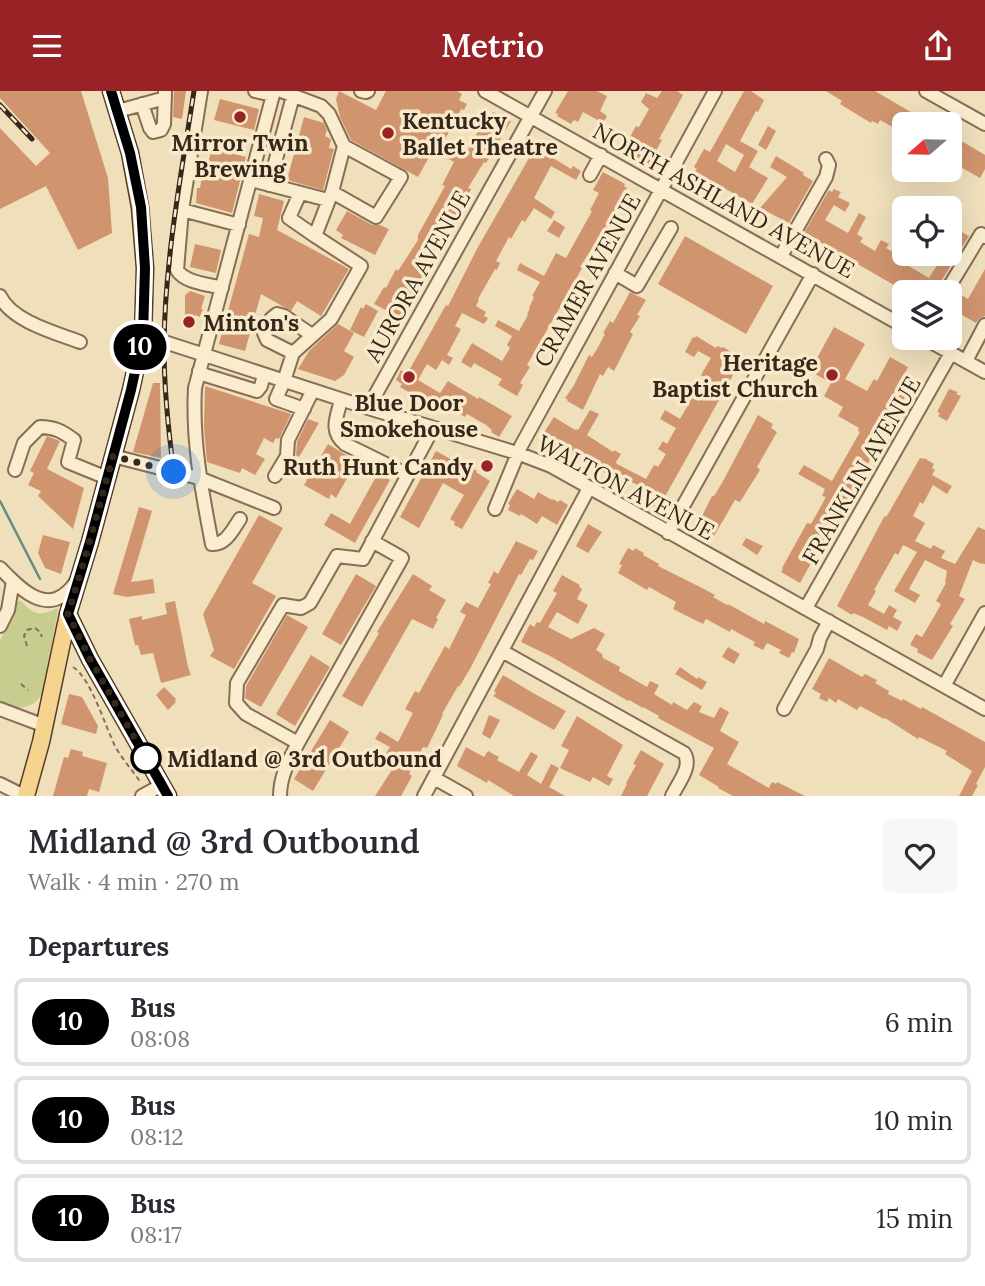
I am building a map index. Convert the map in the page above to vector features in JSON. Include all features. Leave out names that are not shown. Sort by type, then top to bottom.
[{"type":"main road","points":[[25,796],[45,726],[68,614],[113,456],[143,335],[145,268],[141,207],[136,179],[111,91]]},
{"type":"main road","points":[[68,614],[90,659],[165,790]]},
{"type":"street","points":[[201,91],[182,210],[177,270],[185,278],[222,288]]},
{"type":"street","points":[[251,180],[300,193],[330,196],[376,217],[401,177],[344,146],[329,114],[321,106],[280,93],[255,91]]},
{"type":"street","points":[[361,91],[368,91]]},
{"type":"street","name":"NORTH ASHLAND AVENUE","points":[[485,91],[892,320]]},
{"type":"street","name":"AURORA AVENUE","points":[[368,408],[545,91]]},
{"type":"street","name":"CRAMER AVENUE","points":[[495,509],[517,453],[715,91]]},
{"type":"street","points":[[926,91],[985,124]]},
{"type":"street","points":[[240,519],[224,541],[218,545],[212,544],[199,478],[195,388],[251,180],[280,93]]},
{"type":"street","points":[[269,185],[280,93]]},
{"type":"street","points":[[118,111],[165,94],[164,124],[161,129],[153,132],[142,104]]},
{"type":"street","points":[[319,238],[344,146]]},
{"type":"street","points":[[590,175],[601,155]]},
{"type":"street","points":[[781,256],[826,177],[829,165],[826,159]]},
{"type":"street","points":[[300,193],[289,218],[361,266],[331,319],[293,353],[285,381],[276,399],[304,409]]},
{"type":"street","points":[[182,210],[239,225]]},
{"type":"street","points":[[615,273],[637,286],[671,228]]},
{"type":"street","points":[[953,280],[981,234],[985,237]]},
{"type":"street","points":[[668,533],[813,274]]},
{"type":"street","points":[[0,296],[3,303],[29,324],[80,342]]},
{"type":"street","points":[[293,353],[267,340],[264,333],[271,319],[278,314],[284,316],[312,335]]},
{"type":"street","points":[[965,361],[985,325]]},
{"type":"street","name":"WALTON AVENUE","points":[[143,335],[551,466],[985,709]]},
{"type":"street","points":[[946,350],[985,372]]},
{"type":"street","name":"FRANKLIN AVENUE","points":[[807,608],[951,353]]},
{"type":"street","points":[[199,371],[257,391],[264,375]]},
{"type":"street","points":[[275,476],[287,456],[288,440],[313,390]]},
{"type":"street","points":[[341,400],[335,430],[338,439],[408,475]]},
{"type":"street","points":[[15,470],[24,443],[40,427],[51,427],[63,431],[74,440],[68,462],[107,478]]},
{"type":"street","points":[[298,743],[246,714],[236,703],[237,683],[283,605],[301,608],[310,603],[337,556],[363,558],[433,428]]},
{"type":"street","points":[[113,456],[199,478],[274,509]]},
{"type":"street","points":[[424,796],[589,488]]},
{"type":"street","points":[[280,796],[284,769],[401,558],[372,541]]},
{"type":"street","points":[[0,568],[32,596],[46,599],[63,597],[78,579]]},
{"type":"street","points":[[0,626],[9,610],[13,581]]},
{"type":"street","points":[[944,686],[985,613]]},
{"type":"street","points":[[784,709],[829,621]]},
{"type":"street","points":[[502,651],[684,753],[688,765],[672,796]]},
{"type":"street","points":[[0,709],[45,726]]},
{"type":"street","points":[[434,778],[466,796]]},
{"type":"street","points":[[0,784],[25,796]]},
{"type":"street","points":[[143,792],[165,790]]},
{"type":"path","points":[[27,646],[24,636],[27,630],[35,628],[42,637]]},
{"type":"path","points":[[73,667],[82,676],[103,714],[115,745],[143,792]]},
{"type":"path","points":[[21,684],[28,690]]},
{"type":"green space","points":[[18,601],[37,613],[46,613],[57,608],[58,610],[42,693],[34,703],[24,707],[0,701],[0,641]]},
{"type":"building","points":[[0,91],[81,91],[108,178],[112,233],[78,250],[46,186],[0,209],[0,128],[36,166],[50,153],[0,98]]},
{"type":"building","points":[[174,91],[186,91],[182,119],[173,117]]},
{"type":"building","points":[[339,91],[376,110],[386,91],[457,91],[462,94],[459,100],[467,104],[464,110],[461,109],[444,141],[466,153],[481,126],[484,128],[493,112],[511,121],[468,188],[471,189],[466,200],[464,198],[399,317],[374,304],[418,240],[454,162],[433,150],[418,177],[351,140],[340,117],[336,99]]},
{"type":"building","points":[[568,91],[597,91],[607,96],[600,111],[607,116],[603,123],[583,112],[578,122],[574,120],[571,124],[557,116],[555,113]]},
{"type":"building","points":[[662,91],[677,91],[683,95],[647,167],[627,156],[636,139],[630,137],[649,109],[641,102],[646,93],[657,98]]},
{"type":"building","points":[[744,91],[751,91],[764,100],[740,141],[758,151],[749,167],[768,178],[752,204],[695,171],[697,169],[694,167],[704,149],[710,152]],"holes":[[[726,144],[744,155],[735,172],[717,161]]]},
{"type":"building","points":[[826,91],[875,91],[911,112],[892,112],[892,127],[880,120],[878,124],[872,121],[871,123],[840,104],[842,101]]},
{"type":"building","points":[[220,99],[259,109],[254,130],[214,120]]},
{"type":"building","points":[[304,117],[324,123],[327,130],[325,136],[331,139],[329,148],[334,149],[323,190],[287,180]]},
{"type":"building","points":[[768,126],[776,131],[766,150],[758,145]]},
{"type":"building","points":[[962,141],[985,155],[985,169],[980,178],[962,168]]},
{"type":"building","points":[[537,144],[556,152],[553,158],[571,169],[573,166],[581,171],[576,180],[551,166],[534,198],[555,212],[551,219],[534,208],[525,222],[522,220],[511,239],[509,237],[496,261],[500,263],[497,270],[495,269],[478,299],[476,306],[486,312],[484,316],[488,318],[484,324],[462,313],[455,326],[461,329],[447,355],[453,358],[449,365],[442,360],[436,370],[427,364],[418,380],[440,393],[448,381],[512,416],[499,437],[486,425],[467,414],[465,417],[448,407],[443,412],[428,403],[426,406],[400,387],[402,384],[396,380],[401,370],[407,374],[446,305],[448,306],[478,247]]},
{"type":"building","points":[[212,148],[246,157],[232,213],[196,203],[197,188],[200,188],[203,170],[206,171]]},
{"type":"building","points":[[776,156],[813,181],[789,223],[760,208],[787,177],[770,167]]},
{"type":"building","points":[[603,172],[625,184],[627,188],[527,365],[530,367],[520,383],[523,385],[517,396],[498,385],[502,379],[474,363],[471,368],[461,362],[472,343],[502,361],[510,348],[507,345],[512,336],[495,326],[498,320],[519,331],[540,282],[517,270],[520,263],[544,276],[556,253],[566,258],[592,211],[590,210],[599,193],[593,190]]},
{"type":"building","points":[[834,189],[841,192],[838,197],[850,203],[845,212],[834,205],[825,220],[848,233],[859,213],[866,217],[857,234],[863,238],[860,242],[875,251],[881,240],[889,244],[886,248],[892,251],[892,266],[909,266],[929,278],[936,266],[950,266],[942,280],[892,280],[892,284],[804,233],[829,190],[832,192]]},
{"type":"building","points":[[259,194],[284,201],[277,230],[349,269],[321,316],[297,301],[291,311],[261,294],[245,351],[219,344],[249,234],[259,237],[263,218],[254,216]]},
{"type":"building","points":[[347,211],[372,225],[389,229],[375,255],[341,238],[343,235],[336,230]]},
{"type":"building","points":[[554,220],[565,227],[559,238],[547,231]]},
{"type":"building","points":[[962,232],[969,236],[962,247]]},
{"type":"building","points":[[685,236],[773,286],[746,334],[658,284]]},
{"type":"building","points":[[195,244],[221,250],[216,273],[190,267]]},
{"type":"building","points":[[985,269],[985,316],[976,323],[962,315],[962,296],[968,299]]},
{"type":"building","points":[[190,291],[205,296],[200,317],[195,315],[195,326],[185,326],[185,295]]},
{"type":"building","points":[[630,292],[646,300],[630,332],[633,334],[614,371],[608,367],[603,376],[600,374],[583,410],[565,398]]},
{"type":"building","points":[[366,304],[378,311],[364,337],[350,330],[361,307],[363,309]]},
{"type":"building","points":[[338,324],[354,333],[344,351],[354,357],[344,375],[335,381],[298,369],[309,351]]},
{"type":"building","points":[[834,327],[865,344],[845,379],[867,391],[874,379],[877,381],[890,357],[908,367],[905,373],[913,377],[909,383],[912,385],[898,409],[894,407],[864,472],[800,583],[781,572],[782,568],[807,523],[811,524],[826,497],[822,496],[825,489],[798,474],[804,465],[832,481],[860,432],[859,428],[838,416],[843,407],[824,396],[831,383],[810,371]]},
{"type":"building","points":[[696,336],[716,348],[723,347],[742,359],[658,509],[636,497],[638,485],[625,479],[626,477],[612,469],[609,475],[541,437],[554,417],[578,430],[590,410],[599,414],[587,435],[613,452],[614,450],[621,454],[617,464],[646,479],[654,465],[658,467],[666,454],[658,449],[663,441],[667,444],[676,428],[660,419],[665,410],[680,419],[704,377],[701,375],[711,358],[698,351],[694,357],[685,352]]},
{"type":"building","points":[[153,383],[160,383],[161,458],[133,452]]},
{"type":"building","points":[[205,386],[291,414],[279,439],[276,438],[273,443],[264,438],[256,454],[265,459],[255,475],[242,468],[240,473],[207,462]]},
{"type":"building","points":[[949,389],[961,396],[947,421],[938,416],[940,413],[937,412]]},
{"type":"building","points":[[758,415],[773,424],[771,428],[777,432],[757,467],[760,470],[740,502],[735,500],[714,536],[697,526]]},
{"type":"building","points":[[308,419],[319,423],[299,457],[296,455],[297,442]]},
{"type":"building","points":[[47,436],[60,441],[47,469],[84,488],[73,529],[38,496],[41,491],[28,485],[34,473],[30,471]]},
{"type":"building","points":[[328,444],[351,458],[348,463],[354,466],[336,498],[331,494],[329,499],[304,485]]},
{"type":"building","points":[[436,451],[456,462],[457,459],[490,481],[462,529],[450,519],[464,495],[443,483],[419,528],[400,517]]},
{"type":"building","points":[[920,458],[934,464],[932,475],[952,486],[947,494],[933,485],[923,504],[920,502],[913,516],[925,523],[915,541],[931,549],[933,545],[945,551],[941,558],[955,564],[978,527],[985,530],[985,564],[973,560],[959,596],[965,599],[950,624],[953,626],[932,660],[910,645],[916,634],[922,637],[941,604],[936,601],[946,583],[947,571],[925,560],[909,589],[920,595],[915,603],[894,591],[917,552],[903,545],[898,555],[895,553],[868,605],[884,614],[889,605],[897,610],[893,617],[902,622],[897,631],[889,626],[887,630],[837,606],[884,517]]},
{"type":"building","points":[[378,473],[390,480],[355,543],[324,525],[331,513],[350,524]]},
{"type":"building","points":[[517,489],[534,499],[538,492],[568,505],[557,525],[542,516],[537,524],[508,510],[508,504]]},
{"type":"building","points":[[139,507],[152,511],[131,582],[153,579],[155,593],[127,597],[113,594]]},
{"type":"building","points":[[259,515],[283,528],[252,583],[276,596],[234,669],[210,656],[214,650],[203,614]]},
{"type":"building","points":[[588,524],[602,532],[588,553],[576,546]]},
{"type":"building","points":[[43,535],[70,542],[61,574],[45,568],[38,553]]},
{"type":"building","points":[[746,538],[763,546],[757,555],[742,545]]},
{"type":"building","points":[[516,541],[538,551],[521,575],[519,574],[470,669],[442,714],[427,748],[423,747],[401,796],[375,796],[397,762],[385,755],[390,747],[375,739],[380,731],[398,742],[413,713],[405,709],[415,691],[419,693],[445,646],[449,649],[466,615],[460,612],[466,602],[478,608],[491,584],[488,583],[494,571],[498,574]]},
{"type":"building","points":[[628,548],[644,553],[643,555],[659,564],[658,566],[715,595],[713,597],[727,605],[799,639],[794,653],[792,652],[789,658],[779,653],[781,650],[767,643],[763,650],[753,645],[755,642],[731,629],[730,632],[706,619],[703,624],[673,609],[676,602],[649,587],[647,590],[618,573],[622,565],[619,564]]},
{"type":"building","points":[[356,574],[376,586],[341,645],[322,634]]},
{"type":"building","points":[[413,574],[432,586],[429,590],[446,600],[433,629],[412,619],[362,707],[342,696]]},
{"type":"building","points":[[562,575],[580,585],[582,589],[577,599],[588,605],[578,624],[557,612],[548,627],[571,639],[594,628],[605,634],[596,650],[603,658],[647,687],[650,681],[659,685],[654,694],[687,710],[694,702],[702,706],[699,712],[714,718],[720,707],[729,712],[720,731],[739,742],[727,764],[769,788],[772,782],[777,782],[805,796],[733,796],[718,788],[699,775],[714,748],[521,642],[530,624],[534,627],[537,622],[540,623],[557,593],[553,591]]},
{"type":"building","points":[[175,601],[191,675],[161,683],[153,653],[141,655],[138,645],[135,645],[129,619],[142,616],[142,620],[167,614],[165,603]]},
{"type":"building","points":[[287,615],[308,627],[261,707],[245,698],[246,686]]},
{"type":"building","points":[[728,647],[740,654],[734,664],[722,657]]},
{"type":"building","points":[[311,655],[330,667],[295,726],[276,714]]},
{"type":"building","points":[[829,658],[862,677],[865,674],[877,680],[875,683],[889,691],[888,694],[921,709],[922,707],[985,742],[985,767],[972,796],[959,796],[972,771],[945,754],[947,751],[919,737],[918,739],[860,706],[857,710],[838,699],[836,703],[829,698],[827,702],[819,698],[821,694],[812,689]]},
{"type":"building","points":[[680,667],[697,679],[698,677],[707,682],[702,690],[675,674]]},
{"type":"building","points":[[503,675],[566,711],[554,730],[493,696]]},
{"type":"building","points":[[164,687],[176,699],[168,710],[156,695]]},
{"type":"building","points":[[69,694],[82,697],[98,726],[96,734],[61,724]]},
{"type":"building","points":[[489,715],[500,720],[490,739],[482,734]]},
{"type":"building","points":[[577,716],[623,745],[607,776],[613,779],[609,786],[593,777],[590,782],[560,768],[569,750],[561,746]]},
{"type":"building","points":[[330,720],[349,732],[313,791],[294,779]]},
{"type":"building","points":[[466,747],[484,757],[488,751],[499,757],[497,760],[519,772],[531,752],[538,756],[527,775],[541,784],[551,764],[559,768],[549,787],[565,796],[514,796],[488,780],[487,783],[457,766]]},
{"type":"building","points":[[71,749],[83,752],[82,756],[107,763],[99,792],[89,789],[87,796],[53,796],[64,757],[68,758]]},
{"type":"building","points":[[641,750],[664,764],[647,796],[621,796],[636,765],[633,764]]},
{"type":"waterway","points":[[0,501],[40,579]]},
{"type":"railway","points":[[174,472],[166,392],[165,313],[174,217],[194,91]]},
{"type":"railway","points":[[0,105],[32,139]]},
{"type":"bus line","name":"10","points":[[111,91],[130,153],[141,207],[145,268],[143,335],[131,390],[68,614],[90,659],[168,796]]},
{"type":"place","name":"Mirror Twin Brewing","points":[[240,117]]},
{"type":"place","name":"Kentucky Ballet Theatre","points":[[388,133]]},
{"type":"place","name":"Minton's","points":[[189,322]]},
{"type":"place","name":"Heritage Baptist Church","points":[[832,375]]},
{"type":"place","name":"Blue Door Smokehouse","points":[[409,377]]},
{"type":"place","name":"Ruth Hunt Candy","points":[[487,466]]},
{"type":"place","name":"Midland @ 3rd Outbound","points":[[146,758]]},
{"type":"route","points":[[146,758],[68,614],[113,456],[174,472]]}]
